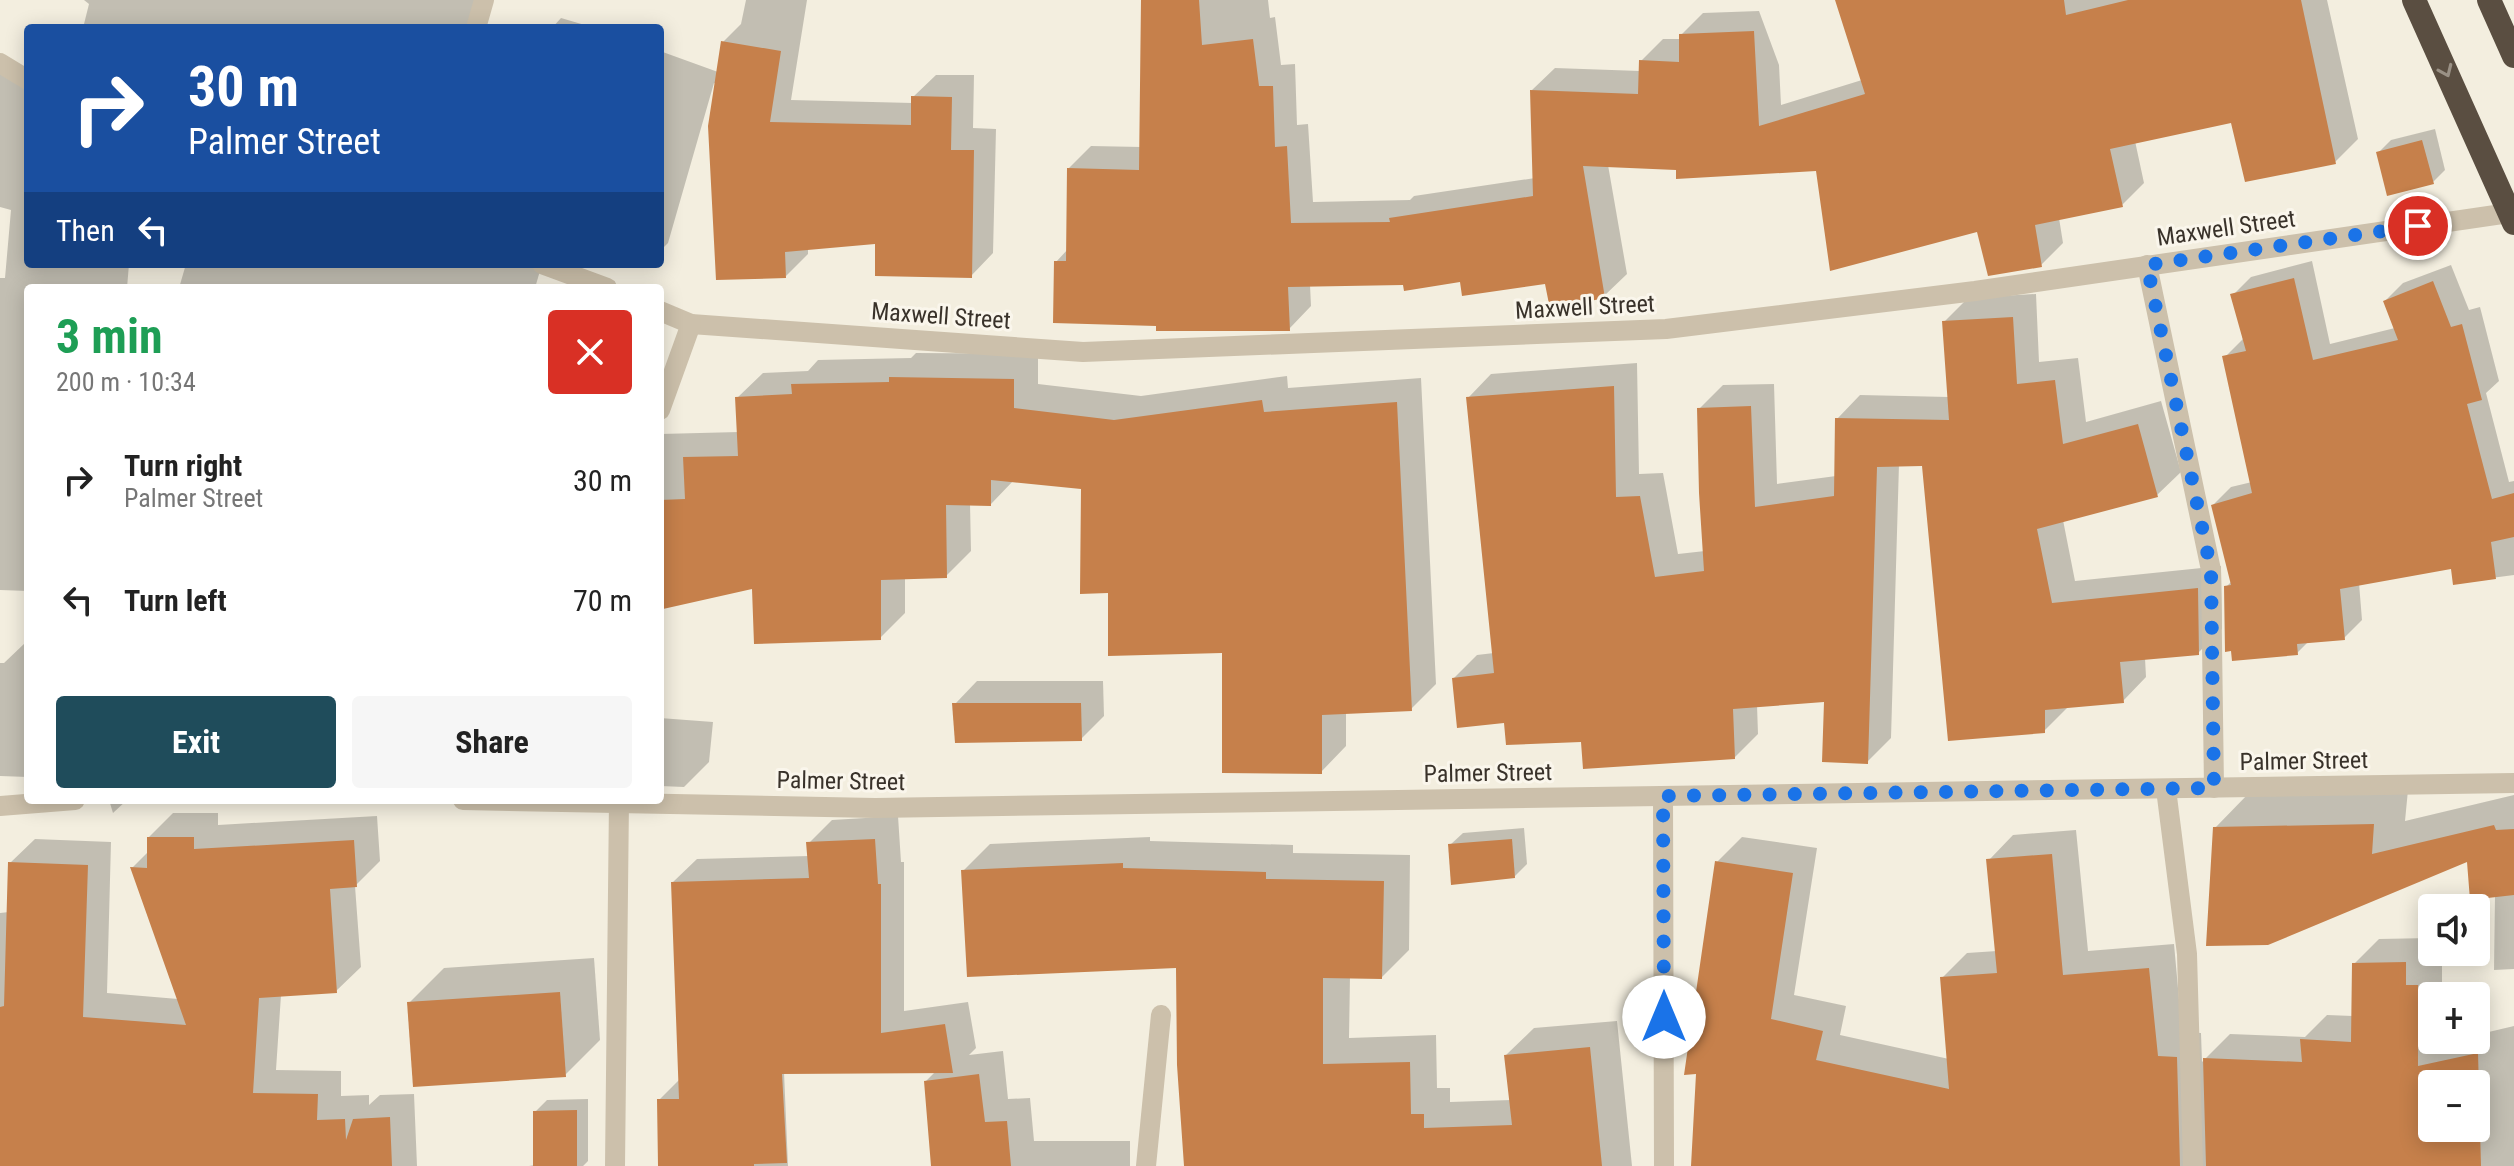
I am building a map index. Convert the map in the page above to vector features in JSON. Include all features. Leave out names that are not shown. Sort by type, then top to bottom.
[{"type":"highway","points":[[2414,0],[2512,218]]},
{"type":"highway","points":[[2489,0],[2514,56]]},
{"type":"street","points":[[477,24],[484,0]]},
{"type":"street","points":[[0,63],[24,78]]},
{"type":"street","name":"Maxwell Street","points":[[664,313],[691,324],[1083,352],[1666,329],[1975,291],[2147,265],[2512,218]]},
{"type":"street","points":[[2147,265],[2211,570],[2214,788]]},
{"type":"street","points":[[553,268],[596,284]]},
{"type":"street","points":[[664,399],[691,324]]},
{"type":"street","name":"Palmer Street","points":[[664,803],[875,808],[2514,783]]},
{"type":"street","points":[[2166,789],[2187,954],[2193,1166]]},
{"type":"street","points":[[1663,796],[1664,1166]]},
{"type":"street","points":[[0,806],[25,804]]},
{"type":"street","points":[[615,1166],[619,804]]},
{"type":"street","points":[[1146,1166],[1161,1015]]},
{"type":"building","points":[[1141,0],[1199,0],[1202,45],[1253,39],[1259,86],[1273,86],[1275,147],[1287,146],[1291,223],[1390,222],[1389,218],[1533,196],[1530,90],[1638,94],[1639,60],[1679,62],[1679,34],[1754,31],[1759,126],[1865,94],[1835,0],[2064,0],[2066,15],[2128,0],[2301,0],[2336,164],[2245,182],[2231,123],[2110,149],[2123,207],[2035,225],[2042,267],[1988,276],[1977,232],[1830,271],[1816,171],[1676,179],[1676,170],[1583,166],[1605,298],[1550,309],[1545,284],[1462,296],[1460,282],[1404,291],[1403,285],[1288,287],[1290,331],[1156,331],[1156,326],[1053,323],[1054,261],[1066,261],[1067,168],[1139,170]]},
{"type":"building","points":[[721,41],[781,51],[770,122],[911,125],[911,96],[952,97],[951,150],[974,150],[972,278],[875,276],[875,244],[785,252],[786,278],[716,280],[708,126]]},
{"type":"building","points":[[2422,140],[2434,184],[2387,196],[2376,152]]},
{"type":"building","points":[[2294,278],[2313,360],[2398,340],[2383,301],[2433,281],[2451,327],[2462,324],[2482,400],[2467,404],[2492,499],[2514,493],[2514,537],[2491,542],[2496,579],[2453,585],[2451,569],[2340,589],[2345,640],[2297,644],[2298,655],[2232,661],[2231,651],[2225,652],[2224,586],[2231,585],[2211,505],[2252,493],[2222,356],[2246,351],[2230,294]]},
{"type":"building","points":[[2013,317],[2017,384],[2055,380],[2063,444],[2138,424],[2158,497],[2037,529],[2052,603],[2198,588],[2199,655],[2120,662],[2124,703],[2045,710],[2045,733],[1948,741],[1922,466],[1877,467],[1868,764],[1822,762],[1824,702],[1733,709],[1735,759],[1583,769],[1581,742],[1506,745],[1504,723],[1457,728],[1452,678],[1494,673],[1466,397],[1614,386],[1616,497],[1640,496],[1655,577],[1704,571],[1697,408],[1751,406],[1755,507],[1834,496],[1835,418],[1949,420],[1942,321]]},
{"type":"building","points":[[889,377],[1014,379],[1014,408],[1114,420],[1262,400],[1264,412],[1397,402],[1412,711],[1322,715],[1322,774],[1222,773],[1222,653],[1108,656],[1108,593],[1080,594],[1081,489],[991,480],[991,506],[946,505],[947,578],[881,580],[881,640],[754,644],[752,589],[664,609],[664,500],[685,499],[683,457],[738,456],[735,397],[792,394],[791,384],[889,382]]},
{"type":"building","points":[[952,703],[1081,703],[1082,741],[955,743]]},
{"type":"building","points":[[2374,824],[2372,854],[2494,825],[2496,830],[2514,829],[2514,895],[2490,898],[2490,894],[2470,894],[2467,862],[2268,945],[2206,946],[2213,827]]},
{"type":"building","points":[[147,837],[194,837],[194,849],[354,840],[357,887],[330,889],[337,993],[259,998],[253,1093],[318,1094],[317,1120],[345,1119],[346,1140],[353,1119],[390,1117],[392,1166],[0,1166],[0,1007],[4,1006],[8,862],[88,865],[83,1017],[186,1025],[130,867],[147,868]]},
{"type":"building","points":[[875,839],[878,884],[881,884],[881,1033],[945,1024],[953,1073],[782,1074],[787,1163],[658,1166],[657,1099],[679,1099],[671,882],[809,878],[806,842]]},
{"type":"building","points":[[1512,839],[1515,878],[1451,885],[1448,844]]},
{"type":"building","points":[[2052,854],[2063,975],[2149,968],[2158,1056],[2177,1057],[2180,1166],[1691,1166],[1696,1074],[1684,1075],[1715,861],[1793,873],[1771,1019],[1823,1031],[1816,1060],[1949,1089],[1940,977],[1997,973],[1986,859]]},
{"type":"building","points":[[1123,863],[1123,868],[1266,872],[1266,879],[1384,881],[1382,979],[1323,978],[1323,1064],[1410,1062],[1411,1114],[1424,1114],[1424,1128],[1512,1125],[1504,1055],[1590,1047],[1602,1166],[1184,1166],[1177,1065],[1176,968],[967,977],[961,870]]},
{"type":"building","points":[[2406,962],[2406,985],[2418,985],[2418,1066],[2478,1054],[2478,1070],[2418,1070],[2418,1142],[2480,1142],[2481,1166],[2206,1166],[2203,1058],[2302,1062],[2300,1039],[2351,1042],[2352,963]]},
{"type":"building","points":[[560,992],[566,1077],[413,1087],[407,1002]]},
{"type":"building","points":[[979,1074],[985,1122],[1007,1121],[1011,1166],[931,1166],[924,1081]]},
{"type":"building","points":[[577,1110],[577,1166],[533,1166],[533,1111]]},
{"type":"route","points":[[1664,1017],[1663,796],[2214,788],[2211,570],[2147,265],[2418,226]]}]
